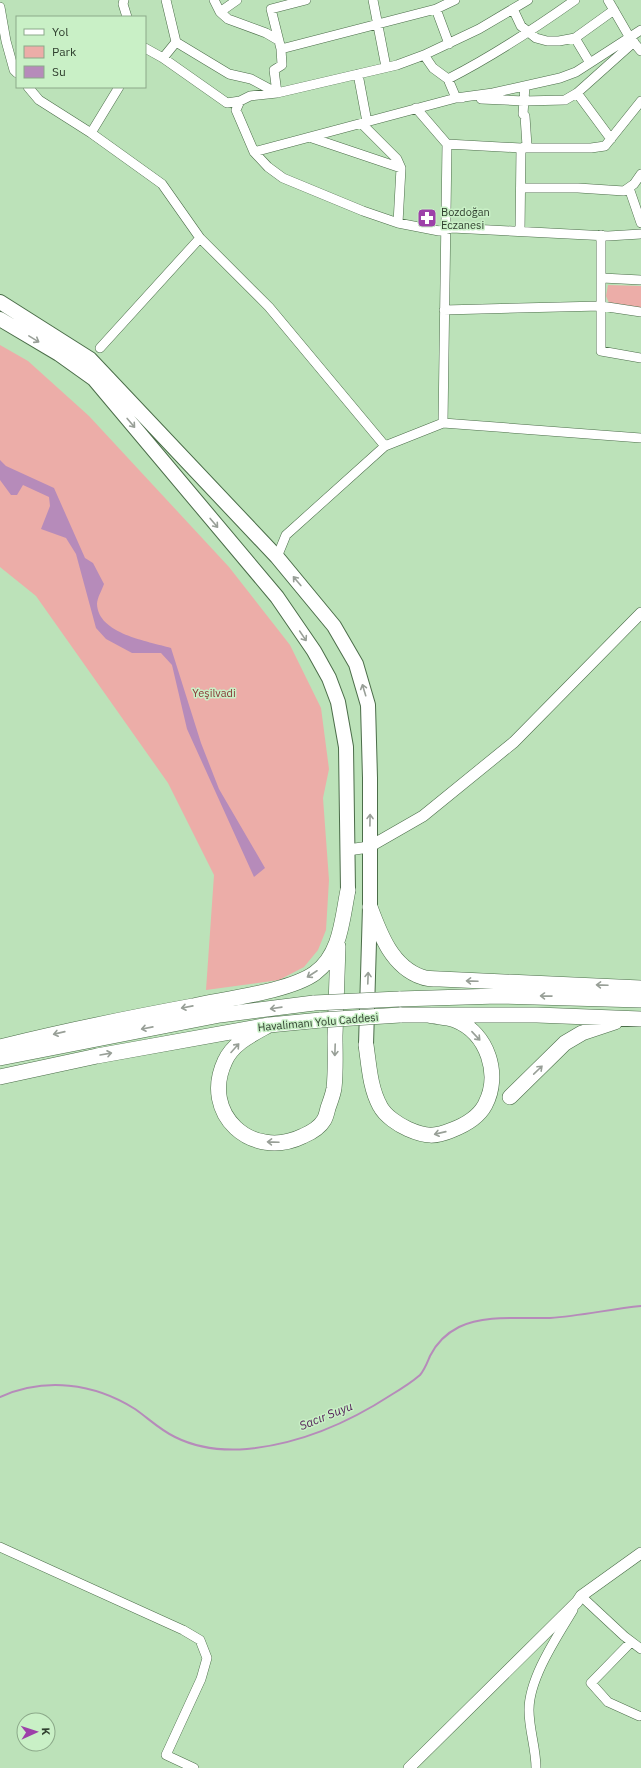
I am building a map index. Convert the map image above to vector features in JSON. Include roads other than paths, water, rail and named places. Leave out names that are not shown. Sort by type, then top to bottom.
[{"type":"highway","points":[[269,1025],[236,1046],[225,1060],[220,1077],[218,1094],[221,1108],[228,1121],[238,1131],[252,1138],[267,1142],[283,1142],[298,1139],[311,1132],[324,1120],[334,1088],[338,941],[348,890]]},
{"type":"highway","points":[[370,907],[380,933],[388,948],[400,963],[412,973],[423,977],[440,980],[641,988]]},
{"type":"highway","points":[[0,1047],[100,1024],[250,995],[298,983],[316,973],[328,961],[338,941]]},
{"type":"highway","name":"Havalimanı Yolu Caddesi","points":[[0,1058],[205,1018],[314,1003],[498,996],[641,1000]]},
{"type":"highway","name":"Havalimanı Yolu Caddesi","points":[[0,1077],[97,1056],[269,1025],[321,1020],[400,1015],[641,1019]]},
{"type":"highway","points":[[366,1045],[371,1077],[381,1107],[400,1126],[419,1134],[438,1135],[463,1125],[476,1117],[485,1105],[491,1084],[492,1073],[490,1059],[483,1044],[471,1031],[456,1020],[428,1015]]},
{"type":"highway","points":[[510,1097],[566,1043],[582,1034],[626,1018]]},
{"type":"main road","points":[[0,302],[90,359],[277,557],[334,626],[356,664],[368,705],[370,778],[370,907],[366,1045]]},
{"type":"main road","points":[[0,319],[59,354],[94,380],[278,597],[314,651],[329,678],[338,702],[346,747],[348,890]]},
{"type":"street","points":[[124,0],[123,4],[127,16]]},
{"type":"street","points":[[166,0],[176,42],[229,74],[251,79],[277,93]]},
{"type":"street","points":[[214,0],[220,12],[228,19],[266,33],[280,44],[378,24],[455,0]]},
{"type":"street","points":[[220,12],[237,0]]},
{"type":"street","points":[[277,93],[274,70],[282,65],[280,44],[271,9],[306,0]]},
{"type":"street","points":[[373,0],[386,67]]},
{"type":"street","points":[[146,49],[163,58],[227,103],[240,101],[250,96],[277,93],[397,65],[449,44],[479,29],[515,5],[528,0]]},
{"type":"street","points":[[448,79],[472,67],[530,32],[575,0]]},
{"type":"street","points":[[608,0],[632,40],[641,51]]},
{"type":"street","points":[[515,5],[521,26],[536,38],[547,41],[559,41],[575,38],[614,10]]},
{"type":"street","points":[[438,6],[449,44]]},
{"type":"street","points":[[0,7],[6,41],[14,70],[16,72]]},
{"type":"street","points":[[456,98],[524,101],[565,100],[577,93],[641,30]]},
{"type":"street","points":[[575,38],[590,64]]},
{"type":"street","points":[[254,152],[312,138],[456,98],[493,93],[560,78],[576,72],[632,40]]},
{"type":"street","points":[[163,58],[176,42]]},
{"type":"street","points":[[424,55],[433,68],[448,79],[456,98]]},
{"type":"street","points":[[358,74],[365,123],[397,159],[401,168],[398,222]]},
{"type":"street","points":[[521,148],[527,146],[525,116],[523,114],[525,86]]},
{"type":"street","points":[[29,88],[39,100],[91,133],[162,184],[200,238],[269,307],[385,446]]},
{"type":"street","points":[[91,133],[119,88]]},
{"type":"street","points":[[577,93],[611,139]]},
{"type":"street","points":[[240,101],[236,110],[254,152],[268,167],[283,178],[363,210],[398,222],[439,231],[452,228],[601,235],[641,234]]},
{"type":"street","points":[[447,144],[521,148],[591,148],[604,146],[641,101]]},
{"type":"street","points":[[416,108],[447,144],[443,423]]},
{"type":"street","points":[[312,138],[401,168]]},
{"type":"street","points":[[520,231],[521,148]]},
{"type":"street","points":[[521,188],[624,190],[634,184],[641,174]]},
{"type":"street","points":[[629,188],[641,223]]},
{"type":"street","points":[[601,235],[601,351],[641,358]]},
{"type":"street","points":[[100,348],[200,238]]},
{"type":"street","points":[[602,278],[641,280]]},
{"type":"street","points":[[444,310],[601,306],[641,312]]},
{"type":"street","points":[[277,557],[286,535],[385,446],[443,423],[641,438]]},
{"type":"street","points":[[348,850],[370,847],[423,816],[514,742],[641,613]]},
{"type":"street","points":[[0,1548],[183,1630],[200,1640],[207,1658],[201,1679],[166,1755],[194,1768]]},
{"type":"street","points":[[409,1768],[579,1599],[641,1553]]},
{"type":"street","points":[[579,1599],[641,1649]]},
{"type":"street","points":[[536,1768],[536,1757],[529,1710],[532,1691],[547,1654],[579,1599]]},
{"type":"street","points":[[631,1642],[591,1683],[608,1702],[638,1716]]},
{"type":"water","points":[[0,460],[6,466],[54,488],[85,558],[93,563],[104,584],[97,604],[100,614],[106,623],[126,635],[171,648],[201,743],[219,789],[265,868],[254,877],[187,729],[172,665],[161,653],[132,653],[106,639],[96,628],[76,554],[66,538],[41,529],[50,506],[49,497],[23,485],[17,495],[11,495],[0,480]]},
{"type":"waterway","name":"Sacır Suyu","points":[[0,1397],[34,1387],[52,1385],[86,1389],[103,1393],[119,1400],[183,1441],[210,1448],[228,1450],[247,1449],[304,1437],[322,1431],[358,1415],[420,1375],[435,1347],[442,1339],[455,1329],[469,1323],[480,1320],[504,1318],[562,1317],[641,1306]]},
{"type":"place","name":"Bozdoğan Eczanesi","points":[[427,218]]},
{"type":"park label","name":"Yeşilvadi","points":[[214,693]]}]
